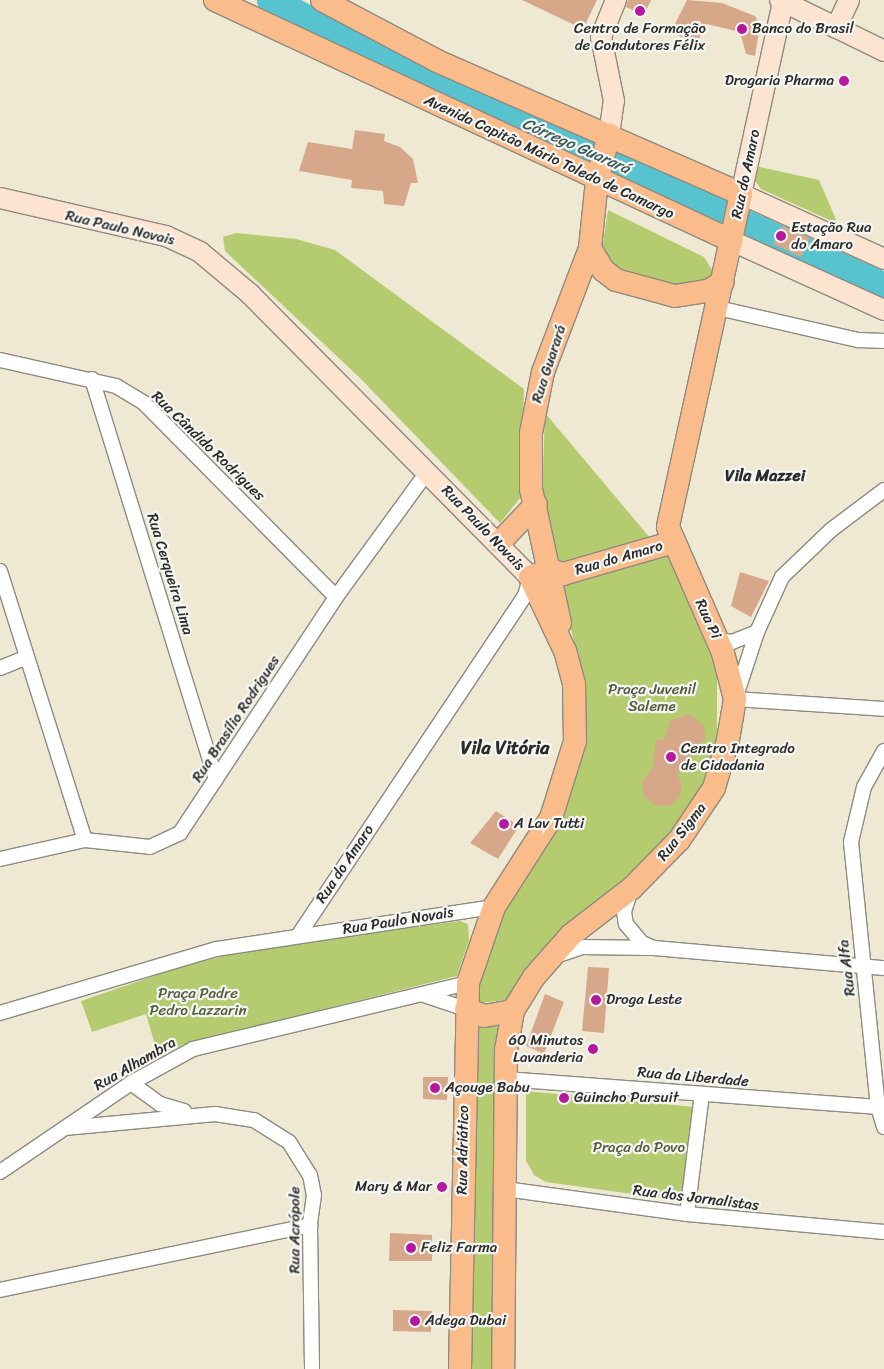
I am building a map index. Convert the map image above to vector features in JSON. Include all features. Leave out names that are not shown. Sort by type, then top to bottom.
[{"type":"main road","name":"Avenida Capitão Mário Toledo de Camargo","points":[[215,0],[603,157],[736,218],[884,310]]},
{"type":"main road","name":"Avenida Capitão Mário Toledo de Camargo","points":[[322,0],[437,60],[603,157],[736,218],[884,259]]},
{"type":"main road","points":[[603,157],[614,101],[601,36],[616,0]]},
{"type":"main road","points":[[836,28],[849,0]]},
{"type":"main road","points":[[782,1],[884,51]]},
{"type":"main road","name":"Rua do Amaro","points":[[540,574],[569,572],[674,542],[669,512],[718,308],[782,1]]},
{"type":"main road","name":"Rua Guarará","points":[[494,907],[541,838],[570,766],[576,712],[566,656],[540,574],[536,504],[530,450],[536,402],[590,248],[603,157]]},
{"type":"main road","name":"Rua Paulo Novais","points":[[0,198],[166,236],[200,252],[250,294],[427,472],[500,542],[540,574]]},
{"type":"main road","points":[[590,248],[603,270],[616,280],[675,296],[708,291],[723,282]]},
{"type":"main road","points":[[500,542],[536,504]]},
{"type":"main road","name":"Rua Pi","points":[[674,542],[718,640],[735,699]]},
{"type":"main road","name":"Rua Sigma","points":[[548,959],[632,888],[679,840],[710,795],[724,762],[735,699]]},
{"type":"main road","name":"Rua Adriático","points":[[460,1369],[466,1009],[468,983],[494,907]]},
{"type":"main road","points":[[503,1369],[506,1079],[513,1011],[548,959]]},
{"type":"main road","points":[[466,1009],[484,1016],[513,1011]]},
{"type":"street","points":[[718,308],[858,340],[884,342]]},
{"type":"street","name":"Rua Cândido Rodrigues","points":[[0,360],[92,379],[116,386],[144,403],[336,597]]},
{"type":"street","name":"Rua Cerqueira Lima","points":[[92,379],[216,779]]},
{"type":"street","name":"Rua Brasílio Rodrigues","points":[[0,860],[85,840],[150,847],[168,841],[180,833],[336,597],[427,472]]},
{"type":"street","name":"Rua Sigma","points":[[735,699],[757,632],[775,590],[799,558],[884,490]]},
{"type":"street","points":[[0,571],[85,840]]},
{"type":"street","name":"Rua do Amaro","points":[[298,936],[540,574]]},
{"type":"street","points":[[718,640],[732,642],[757,632]]},
{"type":"street","points":[[0,668],[27,657]]},
{"type":"street","points":[[735,699],[884,709]]},
{"type":"street","name":"Rua Alfa","points":[[884,751],[864,788],[851,842],[878,1107],[884,1127]]},
{"type":"street","points":[[632,888],[626,899],[626,924],[638,939],[654,948]]},
{"type":"street","name":"Rua Paulo Novais","points":[[0,1013],[207,952],[298,936],[494,907]]},
{"type":"street","points":[[548,959],[582,947],[654,948],[884,968]]},
{"type":"street","name":"Rua Alhambra","points":[[0,1172],[61,1128],[132,1083],[193,1049],[228,1038],[468,983]]},
{"type":"street","points":[[421,994],[466,1009]]},
{"type":"street","name":"Rua da Liberdade","points":[[506,1079],[878,1107]]},
{"type":"street","name":"Rua Acrópole","points":[[132,1083],[160,1104],[192,1113],[254,1120],[290,1142],[310,1175],[314,1195],[310,1225],[312,1369]]},
{"type":"street","points":[[688,1214],[702,1094]]},
{"type":"street","name":"Rua Acrópole","points":[[61,1128],[192,1113]]},
{"type":"street","name":"Rua dos Jornalistas","points":[[505,1189],[688,1214],[884,1232]]},
{"type":"street","points":[[0,1290],[310,1225]]},
{"type":"green space","points":[[755,166],[819,180],[838,224],[761,189],[754,179]]},
{"type":"green space","points":[[608,210],[704,257],[714,273],[708,283],[699,289],[624,281],[601,255]]},
{"type":"green space","points":[[236,233],[296,239],[335,250],[524,389],[521,497],[500,523],[360,378],[225,251],[223,237]]},
{"type":"green space","points":[[545,413],[651,539],[555,567],[542,499]]},
{"type":"green space","name":"Praça Juvenil Saleme","points":[[668,554],[717,671],[717,739],[704,784],[671,833],[625,880],[564,928],[505,1000],[481,1003],[473,988],[502,917],[560,822],[585,742],[584,682],[560,585]]},
{"type":"green space","name":"Praça Padre Pedro Lazzarin","points":[[460,921],[468,924],[469,940],[457,976],[188,1043],[158,1055],[146,1014],[92,1032],[81,1001],[180,967],[255,948]]},
{"type":"green space","points":[[474,1023],[501,1024],[496,1369],[468,1369]]},
{"type":"green space","name":"Praça do Povo","points":[[526,1091],[695,1107],[683,1201],[546,1182],[534,1175],[526,1161]]},
{"type":"building","points":[[522,0],[597,0],[583,29]]},
{"type":"building","name":"Centro de Formação de Condutores Félix","points":[[628,0],[651,0],[644,15],[626,7]]},
{"type":"building","points":[[687,0],[722,3],[755,16],[760,25],[755,56],[746,54],[740,32],[707,24],[696,44],[671,32]]},
{"type":"building","points":[[355,130],[385,134],[384,141],[400,147],[413,159],[418,183],[411,183],[404,206],[384,204],[383,191],[351,188],[352,180],[299,171],[308,142],[352,149]]},
{"type":"building","points":[[782,226],[810,238],[801,257],[773,244]]},
{"type":"building","points":[[740,572],[769,581],[751,617],[731,606]]},
{"type":"building","name":"Centro Integrado de Cidadania","points":[[689,714],[704,726],[705,739],[677,773],[682,785],[679,798],[668,806],[654,805],[644,796],[642,783],[653,767],[656,739],[664,740],[671,720]]},
{"type":"building","points":[[496,811],[519,826],[498,859],[470,843]]},
{"type":"building","name":"Droga Leste","points":[[588,967],[609,968],[604,1033],[582,1031]]},
{"type":"building","points":[[545,994],[564,1002],[544,1054],[526,1046]]},
{"type":"building","name":"Açouge Babu","points":[[423,1077],[448,1077],[447,1100],[423,1099]]},
{"type":"building","name":"Feliz Farma","points":[[390,1233],[432,1235],[432,1261],[389,1261]]},
{"type":"building","points":[[393,1310],[432,1311],[431,1332],[393,1331]]},
{"type":"waterway","name":"Córrego Guarará","points":[[271,0],[373,55],[884,287]]},
{"type":"place","name":"Centro de Formação de Condutores Félix","points":[[640,11]]},
{"type":"place","name":"Banco do Brasil","points":[[742,29]]},
{"type":"place","name":"Drogaria Pharma","points":[[844,81]]},
{"type":"place","name":"Estação Rua do Amaro","points":[[781,236]]},
{"type":"place","name":"Centro Integrado de Cidadania","points":[[671,757]]},
{"type":"place","name":"A Lav Tutti","points":[[504,824]]},
{"type":"place","name":"Droga Leste","points":[[596,1000]]},
{"type":"place","name":"60 Minutos Lavanderia","points":[[593,1049]]},
{"type":"place","name":"Açouge Babu","points":[[435,1088]]},
{"type":"place","name":"Guincho Pursuit","points":[[564,1098]]},
{"type":"place","name":"Mary & Mar","points":[[442,1187]]},
{"type":"place","name":"Feliz Farma","points":[[411,1248]]},
{"type":"place","name":"Adega Dubai","points":[[415,1321]]},
{"type":"district","name":"Vila Mazzei","points":[[765,476]]},
{"type":"district","name":"Vila Vitória","points":[[505,748]]}]
